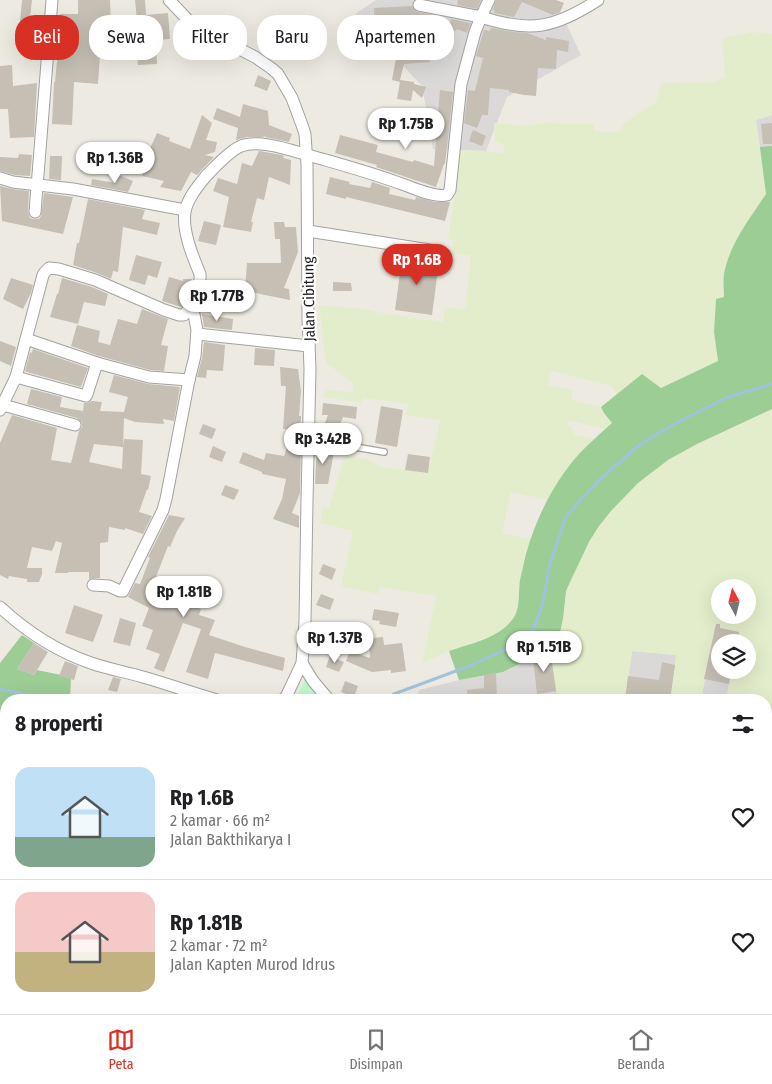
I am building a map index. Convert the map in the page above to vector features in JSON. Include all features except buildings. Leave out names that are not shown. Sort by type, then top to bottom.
[{"type":"street","points":[[35,212],[52,0]]},
{"type":"street","name":"Jalan Cibitung","points":[[169,0],[187,19],[203,30],[255,57],[278,74],[292,98],[302,125],[307,154],[310,369],[305,621],[302,663]]},
{"type":"street","points":[[75,425],[2,407],[16,377],[45,272],[49,268],[59,268],[95,280],[178,315],[184,315],[192,304],[201,281],[186,231],[185,210],[196,188],[216,166],[233,150],[250,144],[283,147],[378,175],[425,192],[443,196],[448,194],[450,190],[461,84],[475,32],[488,0]]},
{"type":"street","points":[[419,5],[481,17],[506,24],[540,26],[560,21],[598,0]]},
{"type":"street","points":[[0,178],[8,181],[73,189],[185,210]]},
{"type":"street","points":[[308,231],[436,251]]},
{"type":"street","points":[[93,585],[109,586],[120,591],[123,590],[159,518],[166,499],[195,356],[197,325],[192,304]]},
{"type":"street","points":[[197,334],[309,346]]},
{"type":"street","points":[[26,339],[97,363],[153,378],[189,380]]},
{"type":"street","points":[[16,377],[86,396],[97,363]]},
{"type":"street","points":[[0,607],[19,624],[66,653],[92,663],[198,694]]},
{"type":"street","points":[[287,694],[302,663]]},
{"type":"street","points":[[302,663],[324,694]]},
{"type":"lane","points":[[309,439],[384,452]]},
{"type":"shaded area","points":[[376,0],[555,0],[581,55],[507,97],[486,151],[433,149],[422,86],[398,60],[454,60],[454,15],[355,14]]},
{"type":"shaded area","points":[[772,115],[772,195],[766,194],[756,120]]},
{"type":"shaded area","points":[[715,627],[739,632],[739,634],[714,634]]},
{"type":"shaded area","points":[[711,648],[711,679],[726,679],[729,684],[727,694],[702,694]]},
{"type":"shaded area","points":[[550,649],[557,694],[418,694],[419,690],[503,672]]},
{"type":"shaded area","points":[[632,651],[677,655],[671,694],[626,694]]},
{"type":"green space","points":[[751,32],[772,34],[772,115],[756,120],[766,194],[732,249],[724,275],[724,297],[714,332],[718,361],[661,388],[642,374],[617,394],[611,386],[551,371],[548,385],[573,390],[571,400],[601,407],[612,423],[605,429],[568,420],[567,425],[572,426],[574,435],[594,439],[579,454],[547,500],[511,492],[502,533],[531,539],[520,580],[518,609],[512,621],[497,634],[422,663],[436,596],[380,587],[378,594],[341,586],[353,531],[320,523],[323,507],[329,508],[345,455],[372,461],[382,467],[428,473],[440,420],[406,415],[408,404],[363,398],[361,403],[324,397],[325,389],[353,393],[353,383],[326,363],[319,305],[363,309],[443,322],[445,308],[465,309],[471,255],[452,254],[453,240],[448,239],[454,200],[457,150],[486,151],[503,154],[504,144],[495,141],[494,123],[524,126],[544,123],[594,124],[595,131],[619,132],[623,124],[656,103],[661,83],[714,82],[725,77],[722,40]]},
{"type":"green space","points":[[772,146],[772,409],[697,444],[668,460],[638,483],[611,511],[589,542],[566,591],[560,632],[550,649],[503,672],[459,680],[449,651],[475,643],[499,632],[515,616],[526,554],[535,527],[547,501],[562,476],[579,454],[612,423],[601,407],[642,374],[661,388],[718,361],[714,332],[716,299],[724,297],[724,274],[735,242],[766,194],[760,147]]},
{"type":"green space","points":[[772,409],[772,694],[727,694],[730,679],[756,679],[756,634],[739,634],[739,632],[715,627],[714,634],[711,634],[711,648],[702,694],[671,694],[676,655],[632,651],[626,694],[557,694],[550,649],[560,633],[566,591],[581,558],[599,526],[638,483],[668,460],[697,444]]},
{"type":"green space","points":[[22,635],[34,643],[17,669],[34,675],[37,670],[71,677],[70,694],[0,694],[0,663]]},
{"type":"green space","points":[[305,679],[316,692],[316,694],[298,694]]},
{"type":"waterway","points":[[394,694],[472,665],[521,642],[534,628],[542,606],[550,564],[566,516],[598,481],[639,445],[674,424],[728,397],[772,384]]},
{"type":"waterway","points":[[0,689],[24,694]]}]
